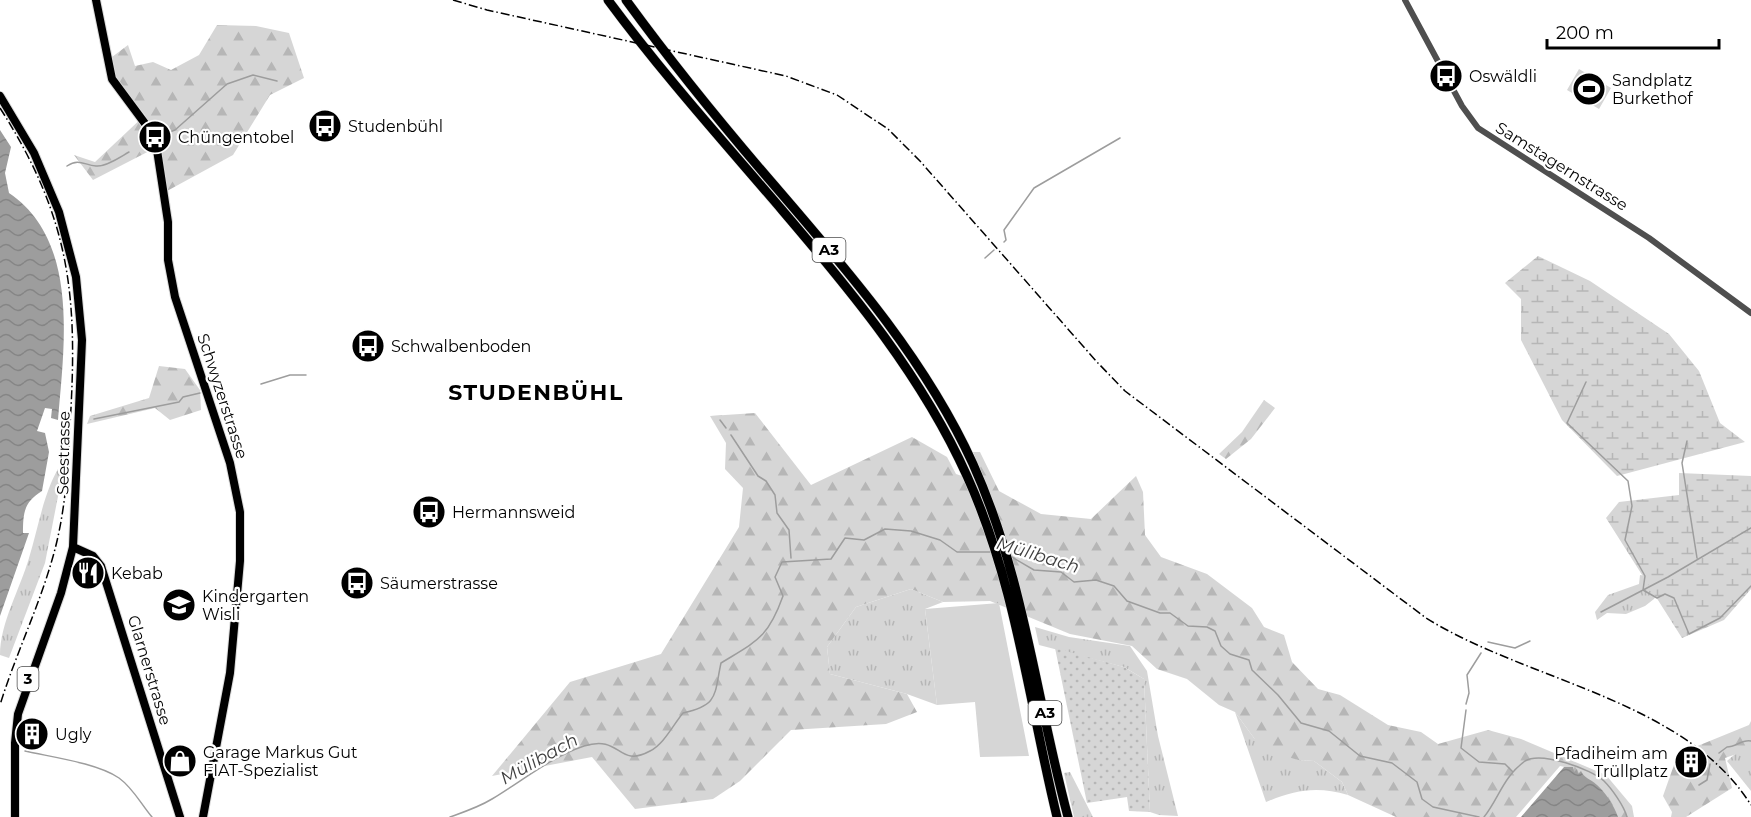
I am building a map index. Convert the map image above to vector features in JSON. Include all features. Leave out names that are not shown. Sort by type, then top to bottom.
[{"type":"highway","name":"A3","points":[[608,0],[842,282],[902,361],[938,418],[979,491]]},
{"type":"highway","name":"A3","points":[[626,0],[696,92],[854,280],[906,350],[952,423],[1006,551],[1057,817]]},
{"type":"highway","name":"A3","points":[[1017,611],[1068,817]]},
{"type":"main road","name":"Schwyzerstrasse","points":[[96,0],[112,79],[154,137],[168,222],[168,260],[175,297],[230,463],[240,512],[240,561],[230,674],[203,817]]},
{"type":"main road","name":"Seestrasse","points":[[0,96],[27,140],[48,182],[64,228],[76,277],[82,352],[73,547],[65,582],[18,714],[15,743],[15,817]]},
{"type":"main road","name":"Glarnerstrasse","points":[[73,547],[93,556],[101,566],[180,817]]},
{"type":"street","name":"Samstagernstrasse","points":[[1405,0],[1462,106],[1478,128],[1639,231],[1751,313]]},
{"type":"green space","points":[[217,25],[256,26],[289,33],[304,78],[270,95],[233,155],[167,191],[161,145],[93,180],[74,155],[95,162],[145,115],[119,85],[108,60],[128,45],[135,66],[153,62],[171,70],[199,55]]},
{"type":"green space","name":"Sandplatz Burkethof","points":[[1579,69],[1611,88],[1599,109],[1567,90]]},
{"type":"green space","points":[[1538,256],[1590,281],[1669,334],[1699,371],[1720,423],[1745,442],[1617,476],[1562,420],[1521,340],[1521,299],[1505,283]]},
{"type":"green space","points":[[159,366],[185,369],[200,390],[201,410],[170,420],[155,408],[87,424],[90,416],[149,398]]},
{"type":"green space","points":[[1264,400],[1275,408],[1251,439],[1226,459],[1219,454],[1242,432]]},
{"type":"green space","points":[[755,413],[811,485],[912,437],[947,457],[956,474],[986,484],[973,452],[980,452],[999,491],[1041,514],[1091,519],[1136,476],[1143,492],[1145,535],[1161,557],[1207,574],[1252,608],[1264,627],[1284,635],[1292,662],[1318,689],[1340,695],[1388,725],[1421,732],[1438,744],[1488,730],[1521,739],[1606,775],[1632,806],[1634,817],[1617,817],[1596,784],[1574,773],[1570,768],[1560,766],[1516,817],[1396,817],[1348,795],[1342,782],[1314,761],[1298,760],[1269,751],[1254,738],[1235,712],[1219,705],[1187,679],[1157,669],[1132,646],[1070,634],[990,601],[943,602],[911,589],[856,607],[827,647],[830,674],[907,694],[917,712],[886,724],[791,730],[740,781],[713,799],[635,809],[592,757],[492,776],[570,682],[661,654],[739,527],[743,488],[725,469],[726,443],[710,416]]},
{"type":"green space","points":[[58,469],[61,470],[61,481],[45,563],[9,658],[0,655],[3,631],[29,558],[45,501]]},
{"type":"green space","points":[[1679,473],[1751,476],[1751,589],[1724,620],[1682,638],[1606,518],[1619,502],[1679,495]]},
{"type":"green space","points":[[1640,575],[1646,576],[1661,587],[1654,599],[1645,606],[1626,614],[1607,613],[1597,620],[1595,612],[1608,595],[1639,584]]},
{"type":"green space","points":[[911,589],[943,602],[925,609],[937,705],[907,694],[830,674],[827,647],[856,607]]},
{"type":"green space","points":[[999,603],[1029,756],[980,757],[975,702],[937,705],[925,609]]},
{"type":"green space","points":[[1035,627],[1069,637],[1130,646],[1147,671],[1158,736],[1178,816],[1150,812],[1144,679],[1124,667],[1039,645]]},
{"type":"green space","points":[[1055,648],[1124,667],[1144,679],[1150,812],[1129,811],[1127,797],[1087,803]]},
{"type":"green space","points":[[1235,712],[1254,738],[1298,760],[1314,761],[1342,782],[1348,795],[1316,790],[1287,795],[1266,802]]},
{"type":"green space","points":[[1751,721],[1751,749],[1725,758],[1732,788],[1686,817],[1671,817],[1672,812],[1663,796],[1675,762],[1695,747],[1749,725]]},
{"type":"green space","points":[[1751,740],[1751,791],[1727,761]]},
{"type":"green space","points":[[1070,772],[1093,817],[1074,817],[1064,773]]},
{"type":"water","points":[[0,130],[11,147],[5,173],[9,193],[32,213],[47,238],[57,266],[64,328],[58,420],[51,418],[52,409],[45,408],[37,431],[45,433],[49,452],[42,491],[31,499],[26,509],[23,533],[29,533],[0,616]]},
{"type":"water","points":[[1564,767],[1573,767],[1574,772],[1577,769],[1578,774],[1581,771],[1585,777],[1596,784],[1609,799],[1618,817],[1521,817]]},
{"type":"waterway","points":[[167,133],[175,130],[227,84],[253,75],[277,81]]},
{"type":"waterway","points":[[1004,242],[1006,240],[1004,230],[1034,188],[1120,138]]},
{"type":"waterway","points":[[67,166],[78,162],[100,166],[129,152]]},
{"type":"waterway","points":[[985,258],[994,250]]},
{"type":"waterway","points":[[261,384],[290,375],[306,375]]},
{"type":"waterway","points":[[1586,382],[1567,423],[1628,481],[1632,506],[1625,540],[1645,576],[1643,590],[1657,598],[1665,594],[1674,598],[1689,634],[1720,618],[1751,586]]},
{"type":"waterway","points":[[94,419],[179,402],[183,397],[200,393]]},
{"type":"waterway","points":[[720,420],[726,428]]},
{"type":"waterway","points":[[731,435],[758,476],[766,481],[775,495],[777,513],[789,530],[791,558]]},
{"type":"waterway","points":[[1687,441],[1682,463],[1697,558]]},
{"type":"waterway","points":[[1601,612],[1668,577],[1751,528]]},
{"type":"waterway","name":"Mülibach","points":[[450,817],[487,802],[548,763],[584,746],[606,744],[631,756],[655,748],[683,713],[703,706],[713,697],[721,663],[752,643],[766,630],[783,596],[775,577],[782,562],[831,559],[845,538],[864,540],[885,529],[911,531],[940,540],[957,552],[991,552]]},
{"type":"waterway","name":"Mülibach","points":[[1010,556],[1034,570],[1061,572],[1074,582],[1096,580],[1114,586],[1127,601],[1160,613],[1170,613],[1188,626],[1207,627],[1215,631],[1221,646],[1230,654],[1249,660],[1252,670],[1278,695],[1301,723],[1329,731],[1360,756],[1392,763],[1417,782],[1422,799],[1433,807],[1479,817]]},
{"type":"waterway","points":[[1488,642],[1515,648],[1530,641]]},
{"type":"waterway","points":[[1466,704],[1469,693],[1467,675],[1481,653]]},
{"type":"waterway","points":[[1466,710],[1461,748],[1479,762],[1505,764],[1513,772]]},
{"type":"waterway","points":[[1719,753],[1727,747],[1751,741]]},
{"type":"waterway","name":"Mülibach","points":[[25,751],[86,764],[110,773],[129,786],[152,817]]},
{"type":"waterway","name":"Mülibach","points":[[1484,817],[1511,774],[1525,761],[1532,758],[1566,763],[1598,776],[1614,793],[1627,817]]},
{"type":"waterway","points":[[1699,785],[1707,780],[1710,764]]},
{"type":"railway","points":[[453,0],[487,10],[786,76],[837,95],[888,129],[920,161],[1125,391],[1426,618],[1467,640],[1646,716],[1686,740],[1722,769],[1751,805]]},
{"type":"railway","points":[[0,108],[24,148],[42,186],[55,223],[65,260],[72,337],[68,459],[60,527],[46,578],[0,705]]},
{"type":"place","name":"Oswäldli","points":[[1446,76]]},
{"type":"place","name":"Sandplatz Burkethof","points":[[1589,89]]},
{"type":"place","name":"Studenbühl","points":[[325,126]]},
{"type":"place","name":"Chüngentobel","points":[[155,137]]},
{"type":"place","name":"Schwalbenboden","points":[[368,346]]},
{"type":"place","name":"Hermannsweid","points":[[429,512]]},
{"type":"place","name":"Kebab","points":[[88,573]]},
{"type":"place","name":"Säumerstrasse","points":[[357,583]]},
{"type":"place","name":"Kindergarten Wisli","points":[[179,605]]},
{"type":"place","name":"Ugly","points":[[32,734]]},
{"type":"place","name":"Garage Markus Gut FIAT-Spezialist","points":[[180,761]]},
{"type":"place","name":"Pfadiheim am Trüllplatz","points":[[1691,762]]},
{"type":"district","name":"STUDENBÜHL","points":[[536,392]]}]
